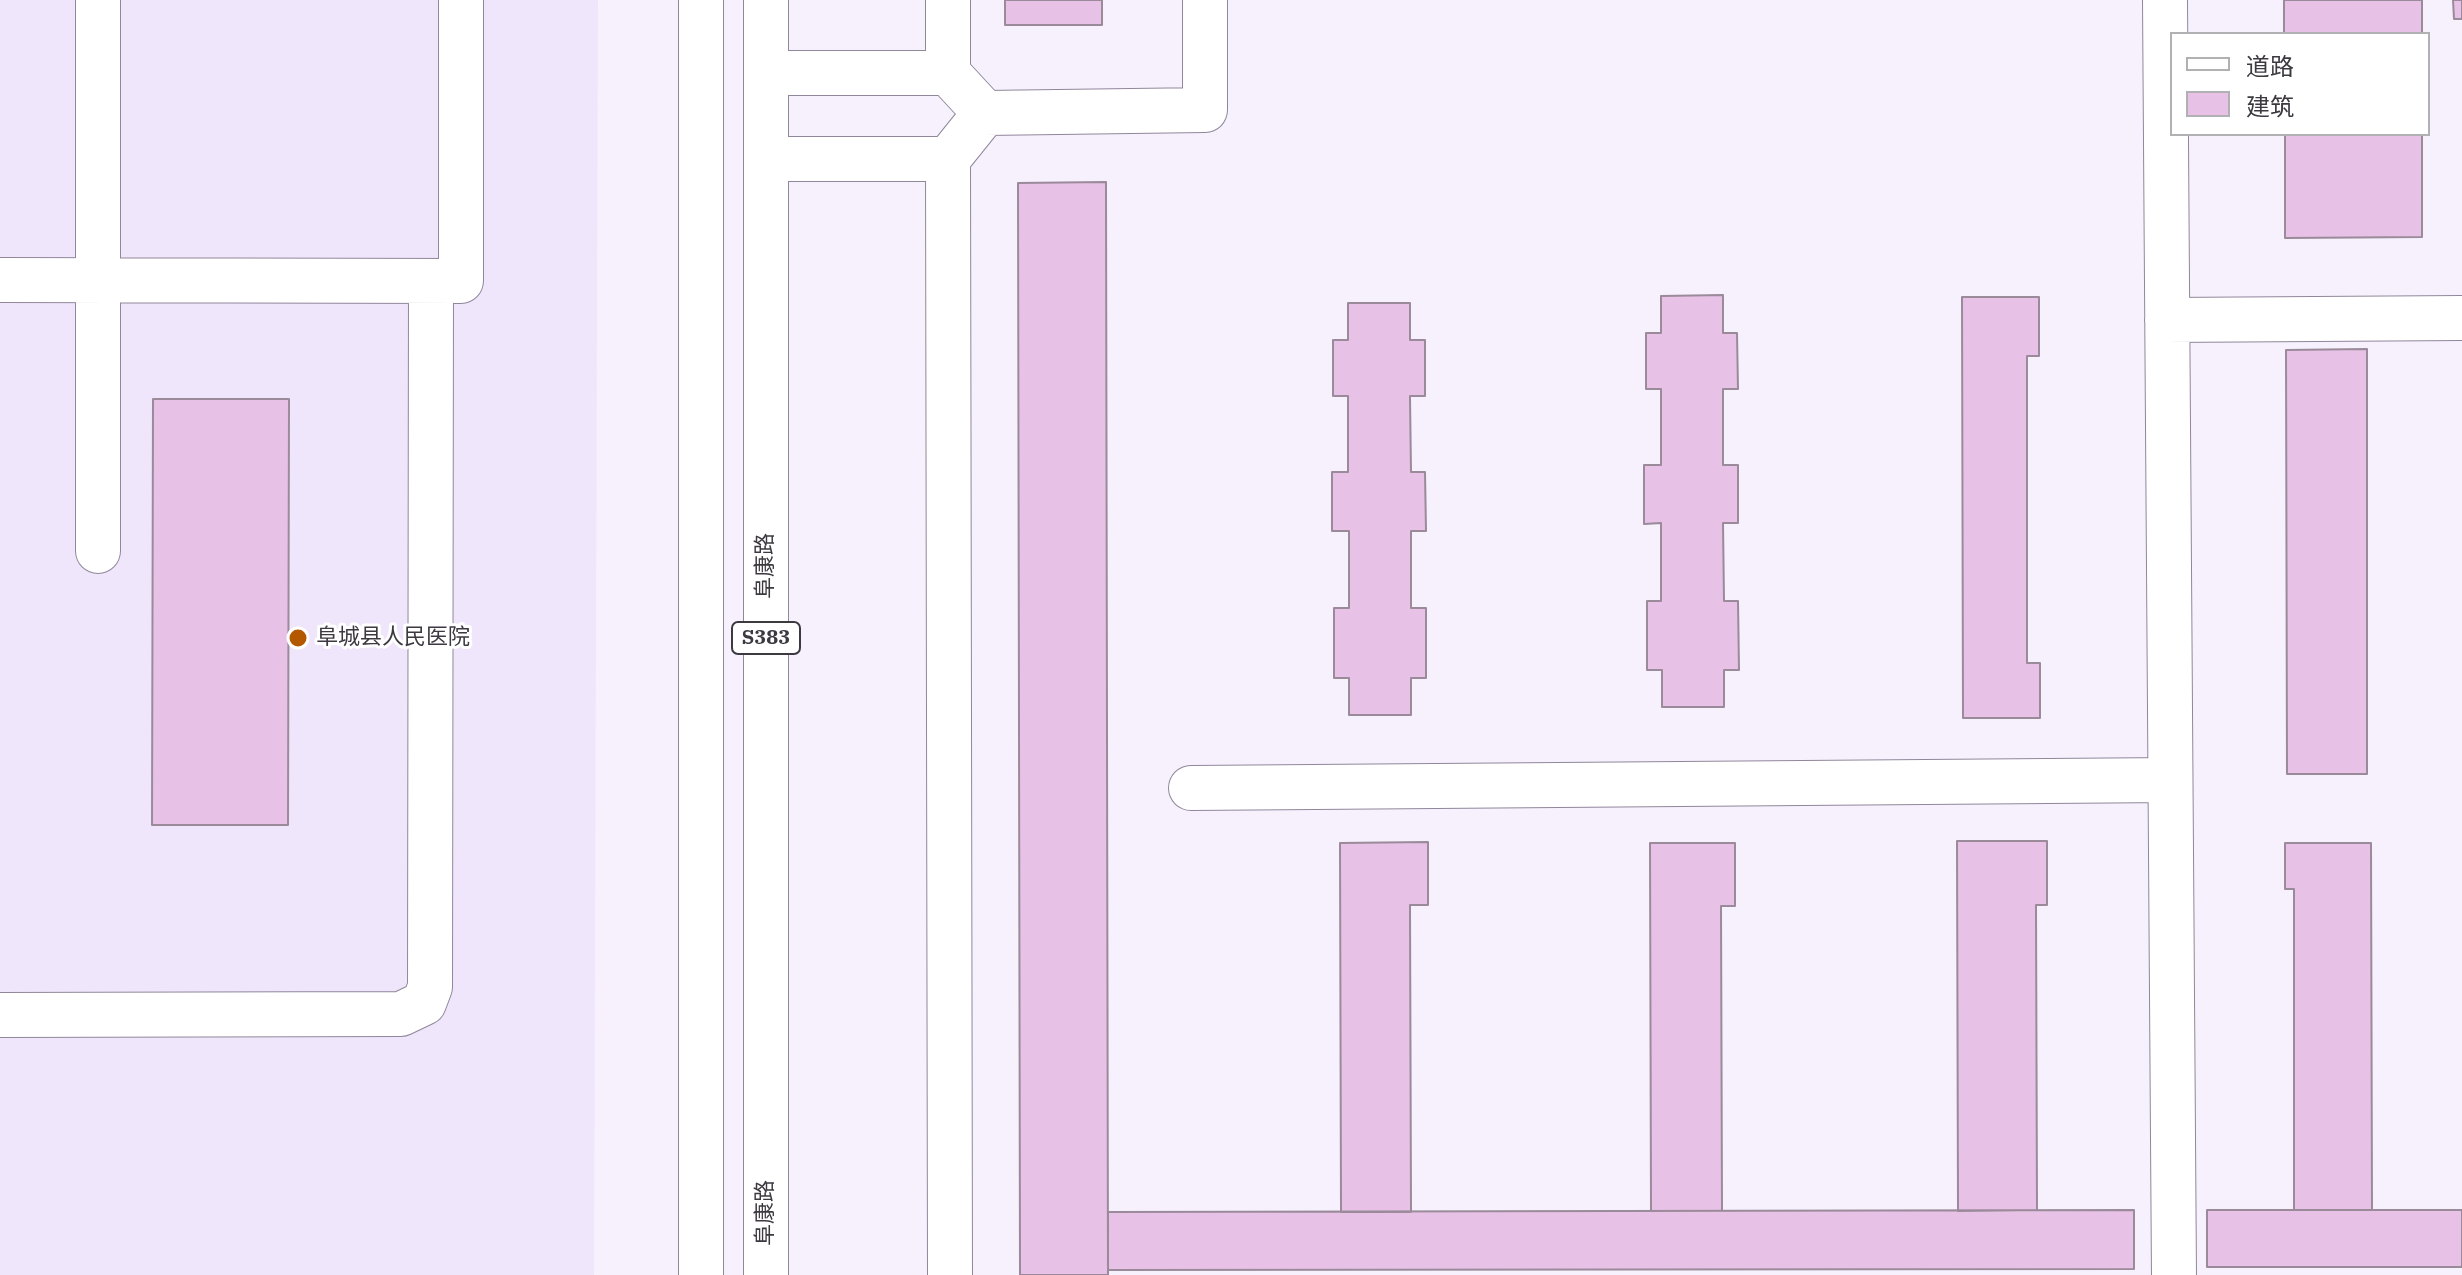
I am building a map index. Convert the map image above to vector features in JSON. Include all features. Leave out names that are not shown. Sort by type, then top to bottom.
[{"type":"main road","points":[[98,0],[98,551]]},
{"type":"main road","points":[[0,280],[461,281],[461,0]]},
{"type":"main road","name":"S383","points":[[701,0],[701,1275]]},
{"type":"main road","name":"阜康路","points":[[766,0],[766,1275]]},
{"type":"main road","points":[[948,0],[948,73],[985,113],[1205,110],[1205,0]]},
{"type":"main road","points":[[2165,0],[2174,1275]]},
{"type":"main road","points":[[766,73],[948,73]]},
{"type":"main road","points":[[950,1275],[948,159],[985,113]]},
{"type":"main road","points":[[766,159],[948,159]]},
{"type":"main road","points":[[0,1015],[401,1014],[424,1003],[431,971],[431,281]]},
{"type":"main road","points":[[2167,320],[2462,318]]},
{"type":"main road","points":[[1191,788],[2170,780]]},
{"type":"shaded area","name":"阜城县人民医院","points":[[0,0],[598,0],[594,1275],[0,1275]]},
{"type":"building","points":[[1005,0],[1102,0],[1102,25],[1005,25]]},
{"type":"building","points":[[2284,0],[2422,0],[2422,32],[2284,32]]},
{"type":"building","points":[[2453,0],[2462,0],[2462,19],[2454,19]]},
{"type":"building","points":[[2285,136],[2422,136],[2422,237],[2285,238]]},
{"type":"building","points":[[1106,182],[1108,1275],[1020,1275],[1018,183]]},
{"type":"building","points":[[1723,295],[1723,333],[1737,333],[1738,389],[1723,389],[1723,465],[1738,465],[1738,523],[1723,523],[1724,601],[1738,601],[1739,670],[1724,670],[1724,707],[1662,707],[1662,670],[1647,670],[1647,601],[1661,601],[1661,523],[1644,524],[1644,465],[1661,465],[1661,389],[1646,389],[1646,333],[1661,333],[1661,296]]},
{"type":"building","points":[[1962,297],[2039,297],[2039,356],[2027,356],[2027,663],[2040,663],[2040,718],[1963,718]]},
{"type":"building","points":[[1348,303],[1410,303],[1410,340],[1425,340],[1425,396],[1410,396],[1411,472],[1425,472],[1426,531],[1411,531],[1411,608],[1426,608],[1426,678],[1411,678],[1411,715],[1349,715],[1349,678],[1334,678],[1334,608],[1349,608],[1349,531],[1332,531],[1332,472],[1348,472],[1348,396],[1333,396],[1333,340],[1348,340]]},
{"type":"building","points":[[2367,349],[2367,774],[2287,774],[2286,350]]},
{"type":"building","points":[[153,399],[289,399],[288,825],[152,825]]},
{"type":"building","points":[[1957,841],[2047,841],[2047,905],[2036,905],[2037,1210],[1958,1211]]},
{"type":"building","points":[[1428,842],[1428,905],[1410,905],[1411,1212],[1341,1212],[1340,843]]},
{"type":"building","points":[[1650,843],[1735,843],[1735,906],[1721,906],[1722,1211],[1651,1211]]},
{"type":"building","points":[[2285,843],[2371,843],[2372,1210],[2294,1210],[2294,889],[2285,889]]},
{"type":"building","points":[[2134,1210],[2134,1269],[1108,1270],[1108,1212]]},
{"type":"building","points":[[2207,1210],[2462,1210],[2462,1267],[2207,1267]]},
{"type":"place","name":"阜城县人民医院","points":[[298,638]]}]
